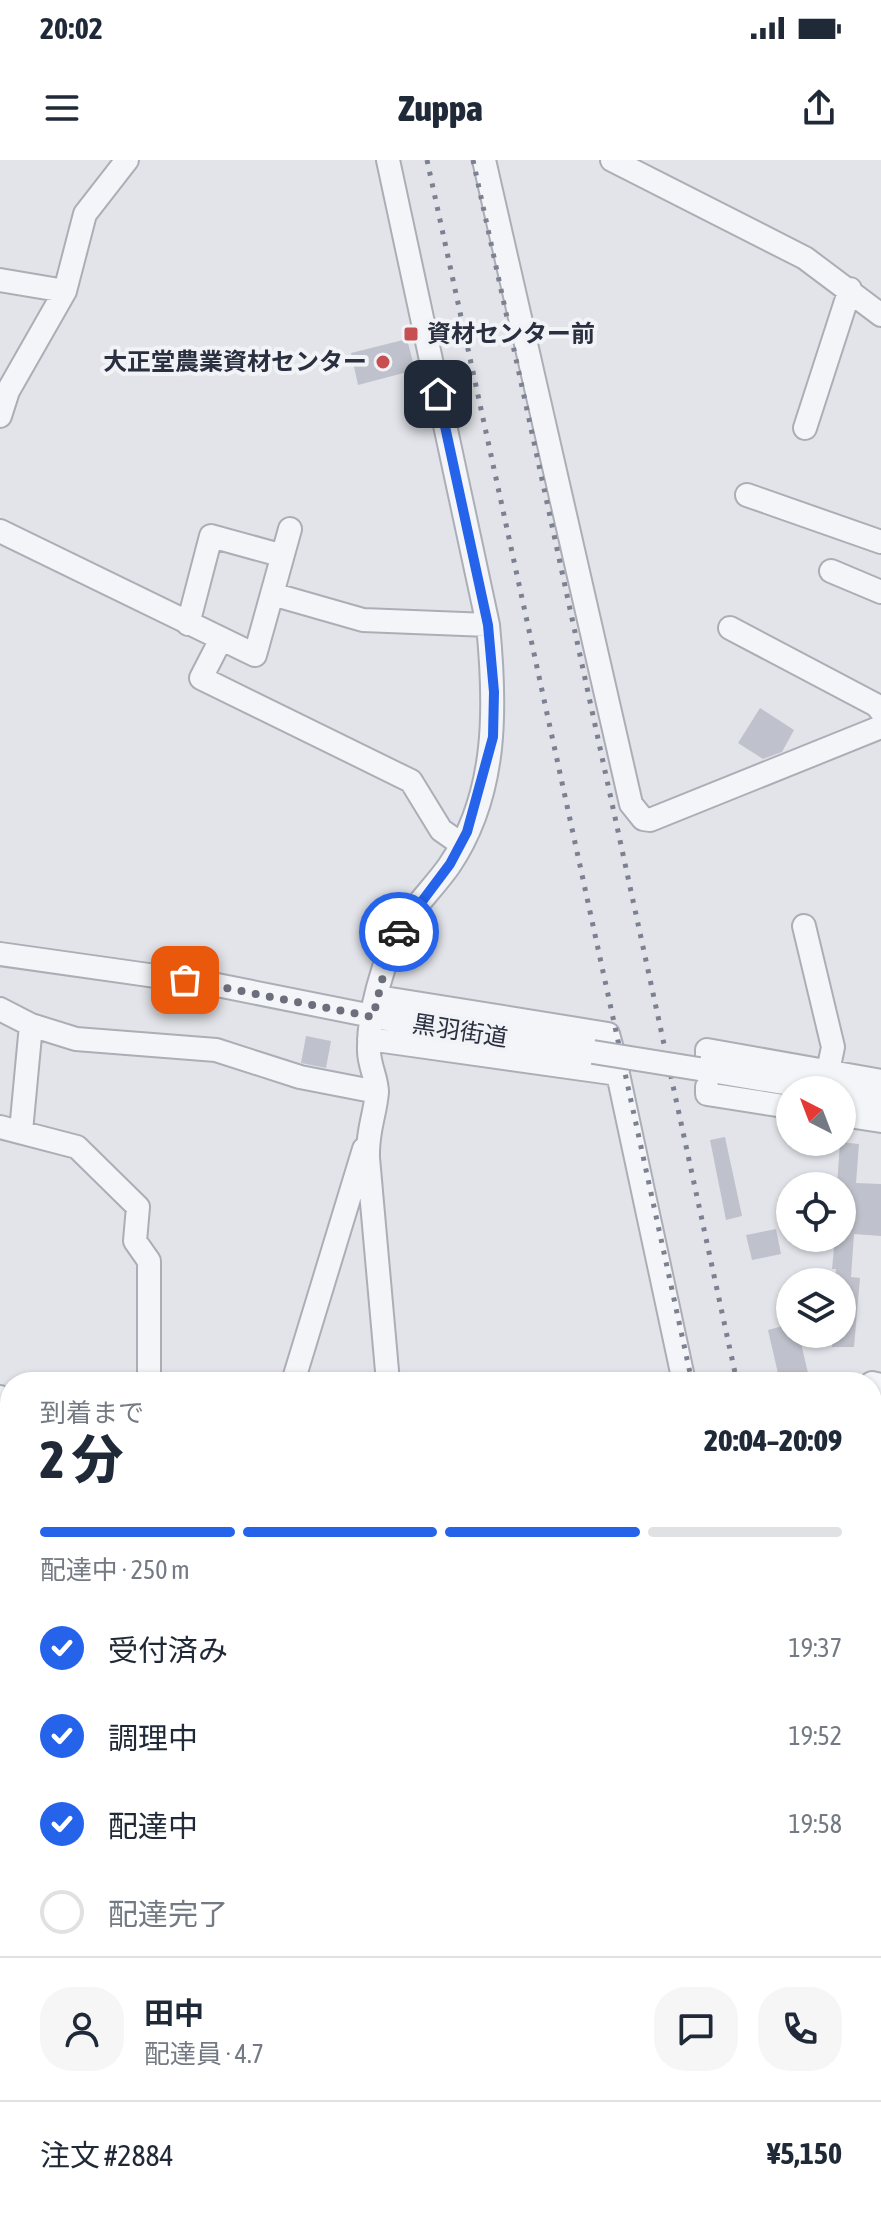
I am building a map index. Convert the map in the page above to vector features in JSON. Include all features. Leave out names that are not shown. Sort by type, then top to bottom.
[{"type":"street","points":[[0,416],[8,391],[47,317],[65,291],[85,214],[118,167],[127,160]]},
{"type":"street","points":[[296,1372],[368,1140],[377,1092],[373,1017],[390,948],[402,926],[461,844],[485,777],[493,737],[494,692],[488,625],[388,160]]},
{"type":"street","points":[[484,160],[631,804],[643,819],[650,820],[881,727]]},
{"type":"street","points":[[612,160],[793,251],[850,289],[881,315]]},
{"type":"street","points":[[0,280],[65,291]]},
{"type":"street","points":[[805,428],[850,289]]},
{"type":"street","points":[[747,495],[881,542]]},
{"type":"street","points":[[0,531],[220,641],[255,655],[280,555],[290,529]]},
{"type":"street","points":[[188,624],[211,536],[280,555]]},
{"type":"street","points":[[831,571],[881,592]]},
{"type":"street","points":[[272,594],[363,620],[488,625]]},
{"type":"street","points":[[730,628],[876,705],[881,711]]},
{"type":"street","points":[[220,641],[201,678],[411,781],[441,830],[461,844]]},
{"type":"street","points":[[804,926],[833,1047],[828,1076]]},
{"type":"street","name":"黒羽街道","points":[[0,954],[212,984],[373,1017],[704,1072],[776,1077]]},
{"type":"street","points":[[0,1009],[31,1025],[76,1039],[216,1050],[300,1077],[377,1092]]},
{"type":"street","points":[[373,1017],[618,1074]]},
{"type":"street","points":[[373,1017],[608,1034],[682,1372]]},
{"type":"street","points":[[31,1025],[10,1129],[77,1147],[138,1207],[135,1241],[149,1261],[149,1372]]},
{"type":"street","points":[[704,1072],[707,1094],[776,1105]]},
{"type":"street","name":"黒羽街道","points":[[856,1081],[881,1081]]},
{"type":"street","points":[[856,1095],[881,1099]]},
{"type":"street","points":[[856,1117],[881,1121]]},
{"type":"street","points":[[368,1140],[387,1372]]},
{"type":"building","name":"大正堂農業資材センター","points":[[407,339],[415,370],[358,385],[351,353]]},
{"type":"building","points":[[760,708],[794,730],[782,752],[763,759],[738,743]]},
{"type":"building","points":[[306,1036],[331,1041],[326,1068],[301,1063]]},
{"type":"building","points":[[725,1137],[742,1216],[726,1220],[710,1140]]},
{"type":"building","points":[[856,1144],[859,1144],[856,1183],[856,1172],[838,1172],[839,1156],[856,1156]]},
{"type":"building","points":[[856,1183],[881,1184],[881,1236],[856,1234]]},
{"type":"building","points":[[776,1229],[776,1252],[781,1254],[752,1260],[746,1235]]},
{"type":"building","points":[[834,1252],[853,1252],[852,1268],[832,1268]]},
{"type":"building","points":[[856,1278],[860,1278],[856,1324]]},
{"type":"building","points":[[776,1328],[776,1348],[802,1348],[808,1372],[778,1372],[768,1330]]},
{"type":"railway","points":[[427,160],[690,1372]]},
{"type":"railway","points":[[473,160],[735,1372]]},
{"type":"way so far","points":[[185,980],[373,1017],[390,948],[399,932]]},
{"type":"place","name":"資材センター前","points":[[411,334]]},
{"type":"place","name":"大正堂農業資材センター","points":[[383,362]]},
{"type":"route","points":[[399,932],[450,864],[467,832],[485,777],[493,737],[494,692],[488,625],[438,394]]}]
